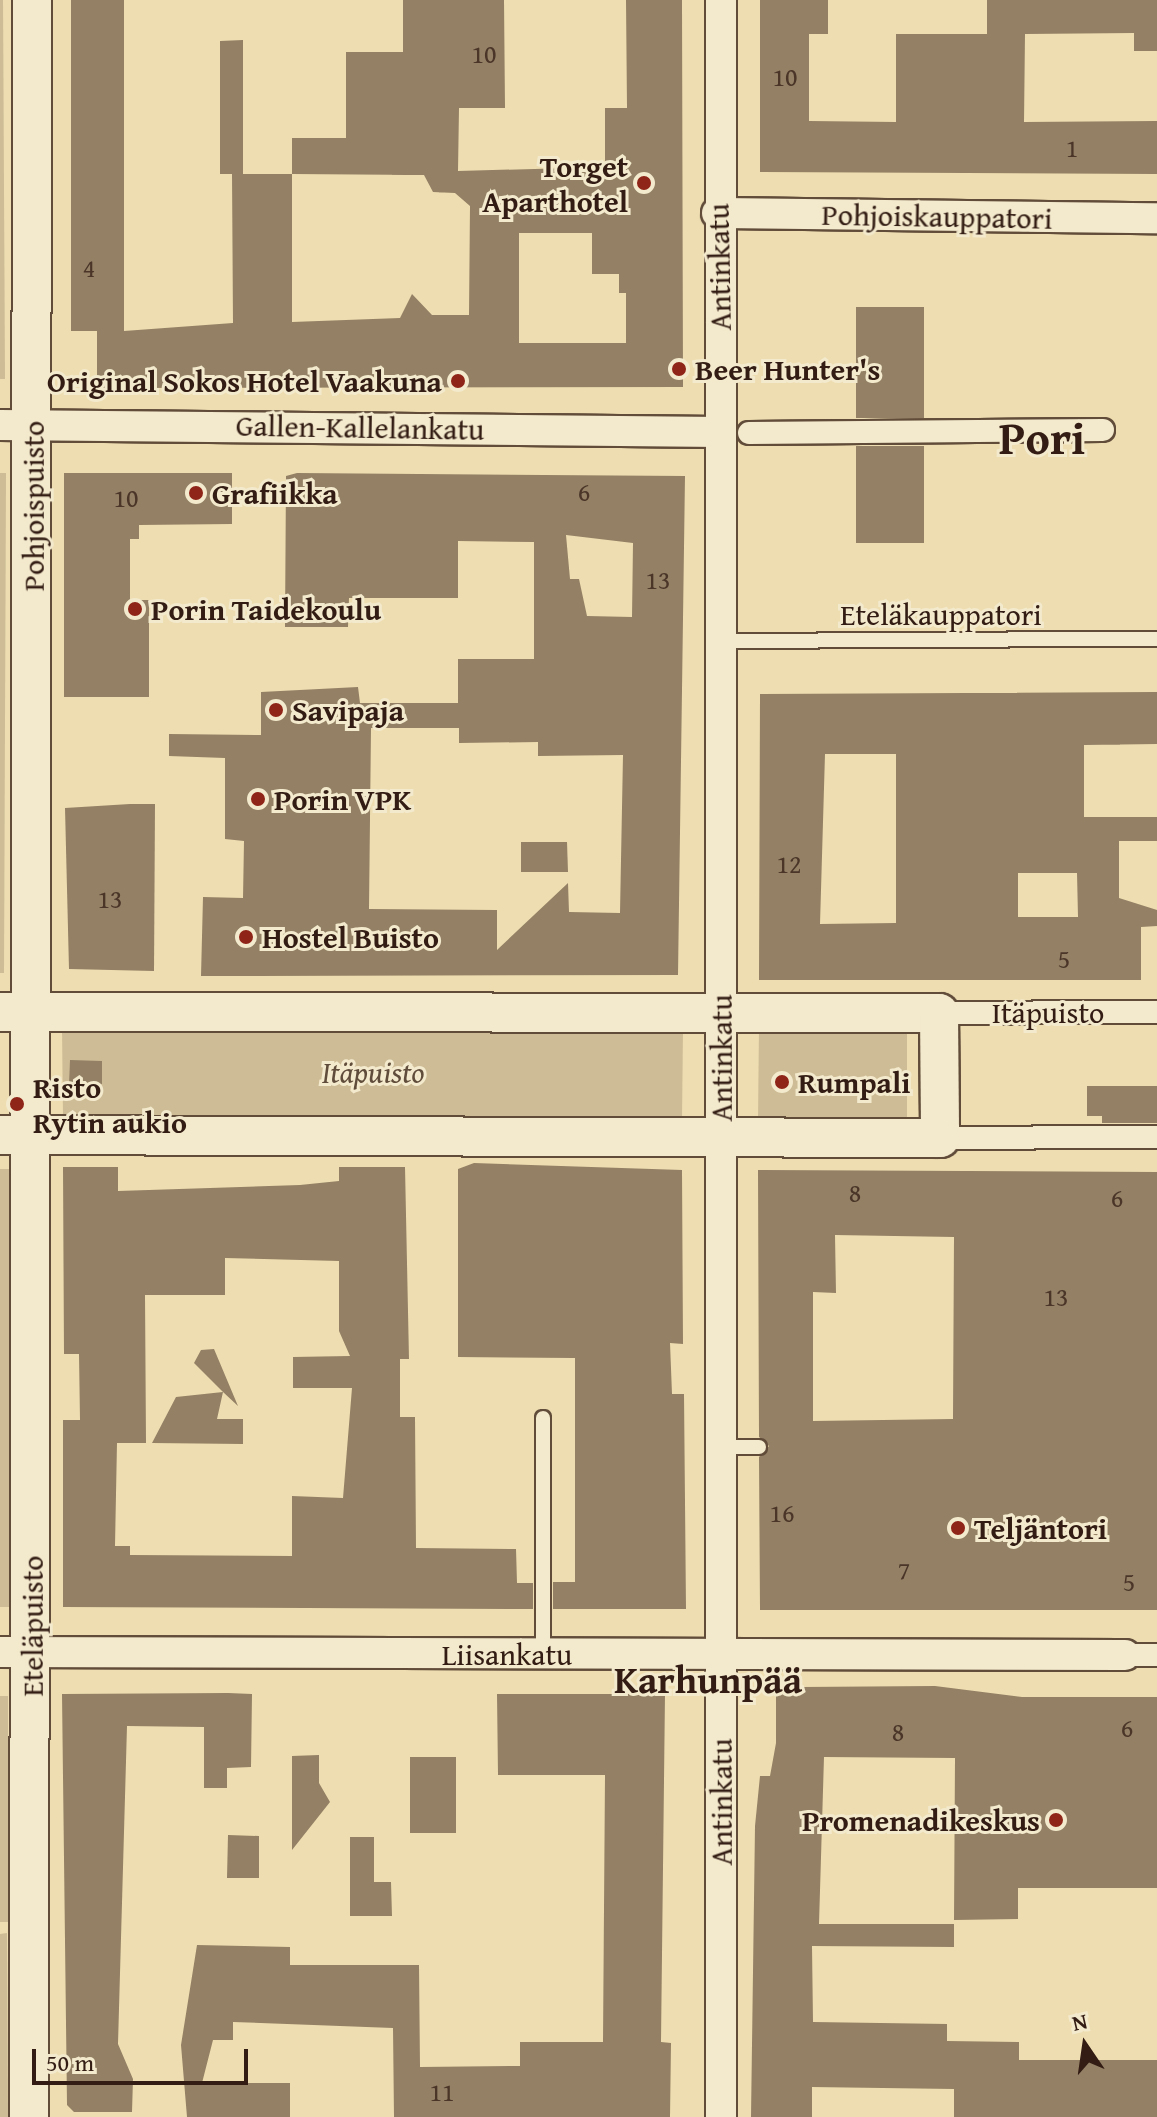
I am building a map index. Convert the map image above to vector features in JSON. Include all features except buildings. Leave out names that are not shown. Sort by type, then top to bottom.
[{"type":"street","name":"Pohjoispuisto","points":[[16,1135],[16,425],[32,0]]},
{"type":"street","name":"Antinkatu","points":[[721,0],[717,213],[734,432],[724,641],[721,1012],[721,2117]]},
{"type":"street","name":"Pohjoiskauppatori","points":[[717,213],[1157,218]]},
{"type":"street","name":"Gallen-Kallelankatu","points":[[16,425],[734,432]]},
{"type":"street","points":[[734,432],[1103,430]]},
{"type":"street","name":"Itäpuisto","points":[[17,1012],[1157,1012]]},
{"type":"street","points":[[939,1013],[940,1138]]},
{"type":"street","points":[[16,1135],[1157,1137]]},
{"type":"street","name":"Eteläpuisto","points":[[16,1135],[16,1652],[29,2117]]},
{"type":"street","name":"Liisankatu","points":[[16,1652],[1157,1655]]},
{"type":"lane","name":"Eteläkauppatori","points":[[724,641],[1157,639]]},
{"type":"lane","points":[[543,1418],[543,1654]]},
{"type":"lane","points":[[722,1447],[759,1447]]},
{"type":"green space","points":[[0,0],[3,0],[5,379],[0,379]]},
{"type":"green space","points":[[0,473],[6,473],[4,973],[0,973]]},
{"type":"green space","name":"Itäpuisto","points":[[62,1027],[683,1028],[682,1118],[63,1117]]},
{"type":"green space","points":[[759,1028],[907,1029],[907,1123],[758,1121]]},
{"type":"green space","points":[[0,1169],[19,1169],[17,1607],[0,1607]]},
{"type":"green space","points":[[0,1696],[8,1696],[8,1922],[0,1922]]},
{"type":"green space","points":[[7,1933],[8,2117],[0,2117],[0,1934]]},
{"type":"place","name":"Torget Aparthotel","points":[[644,183]]},
{"type":"place","name":"Beer Hunter's","points":[[679,369]]},
{"type":"place","name":"Original Sokos Hotel Vaakuna","points":[[458,381]]},
{"type":"place","name":"Grafiikka","points":[[196,493]]},
{"type":"place","name":"Porin Taidekoulu","points":[[135,609]]},
{"type":"place","name":"Savipaja","points":[[276,710]]},
{"type":"place","name":"Porin VPK","points":[[258,799]]},
{"type":"place","name":"Hostel Buisto","points":[[246,937]]},
{"type":"place","name":"Rumpali","points":[[782,1082]]},
{"type":"place","name":"Risto Rytin aukio","points":[[17,1104]]},
{"type":"place","name":"Teljäntori","points":[[958,1528]]},
{"type":"place","name":"Promenadikeskus","points":[[1056,1820]]},
{"type":"district","name":"Pori","points":[[1042,437]]},
{"type":"district","name":"Karhunpää","points":[[708,1680]]}]
